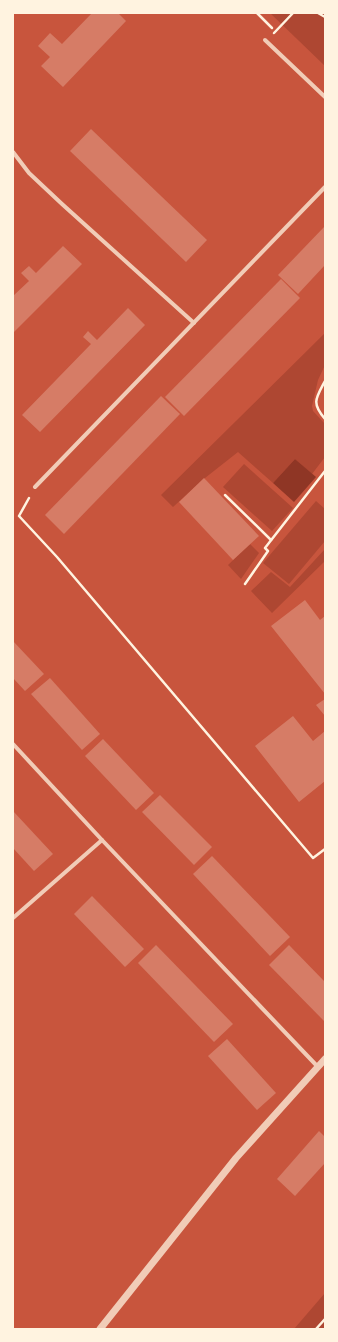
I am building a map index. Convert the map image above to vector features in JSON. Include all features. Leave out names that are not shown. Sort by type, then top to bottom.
[{"type":"street","points":[[265,40],[325,96]]},
{"type":"street","points":[[13,152],[29,173],[194,323]]},
{"type":"street","points":[[35,487],[325,187]]},
{"type":"street","points":[[13,744],[318,1067]]},
{"type":"street","points":[[13,918],[102,840]]},
{"type":"street","points":[[100,1329],[236,1158],[325,1060]]},
{"type":"path","points":[[256,13],[275,32]]},
{"type":"path","points":[[265,40],[293,13]]},
{"type":"path","points":[[318,13],[325,17]]},
{"type":"path","points":[[325,381],[316,401],[317,409],[325,419]]},
{"type":"path","points":[[245,584],[268,552],[265,548],[325,471]]},
{"type":"path","points":[[35,487],[19,516],[57,556],[313,858],[325,849]]},
{"type":"path","points":[[225,495],[271,540]]},
{"type":"path","points":[[316,1329],[325,1318]]},
{"type":"shaded area","points":[[270,13],[325,13],[325,66]]},
{"type":"shaded area","points":[[325,333],[325,365],[318,380],[312,406],[313,411],[325,424],[325,457],[312,474],[295,459],[273,483],[238,452],[205,478],[173,507],[161,495]]},
{"type":"shaded area","points":[[295,459],[316,477],[294,502],[273,483]]},
{"type":"shaded area","points":[[244,464],[293,508],[272,531],[223,487]]},
{"type":"shaded area","points":[[316,501],[325,509],[325,541],[289,584],[263,563]]},
{"type":"shaded area","points":[[250,544],[259,553],[241,579],[228,565]]},
{"type":"shaded area","points":[[325,549],[325,561],[272,613],[251,591],[271,572],[290,587]]},
{"type":"shaded area","points":[[325,1293],[325,1329],[294,1329]]},
{"type":"building","points":[[92,13],[118,13],[126,21],[63,87],[41,66],[50,57],[38,46],[50,33],[62,44]]},
{"type":"building","points":[[91,129],[207,240],[186,262],[70,151]]},
{"type":"building","points":[[325,226],[325,265],[298,294],[278,275]]},
{"type":"building","points":[[63,246],[82,264],[13,333],[13,296],[29,281],[21,273],[29,266],[36,273]]},
{"type":"building","points":[[281,279],[300,298],[184,416],[165,397]]},
{"type":"building","points":[[128,308],[145,325],[40,432],[22,415],[91,344],[83,337],[88,331],[97,340]]},
{"type":"building","points":[[161,396],[180,414],[64,534],[45,515]]},
{"type":"building","points":[[204,478],[259,536],[233,560],[179,502]]},
{"type":"building","points":[[305,600],[320,620],[325,616],[325,694],[271,626]]},
{"type":"building","points":[[13,641],[44,674],[25,691],[13,678]]},
{"type":"building","points":[[50,678],[100,734],[82,750],[31,694]]},
{"type":"building","points":[[325,699],[325,716],[316,705]]},
{"type":"building","points":[[293,716],[313,741],[325,731],[325,781],[299,802],[255,746]]},
{"type":"building","points":[[103,739],[154,793],[136,810],[85,756]]},
{"type":"building","points":[[160,795],[212,847],[194,865],[142,812]]},
{"type":"building","points":[[13,811],[53,854],[34,871],[13,848]]},
{"type":"building","points":[[212,856],[290,937],[270,956],[193,874]]},
{"type":"building","points":[[92,896],[144,949],[125,967],[74,914]]},
{"type":"building","points":[[156,945],[233,1024],[214,1042],[138,963]]},
{"type":"building","points":[[289,945],[325,982],[325,1022],[269,965]]},
{"type":"building","points":[[227,1039],[276,1093],[257,1110],[208,1056]]},
{"type":"building","points":[[319,1131],[325,1137],[325,1163],[295,1196],[277,1179]]}]
